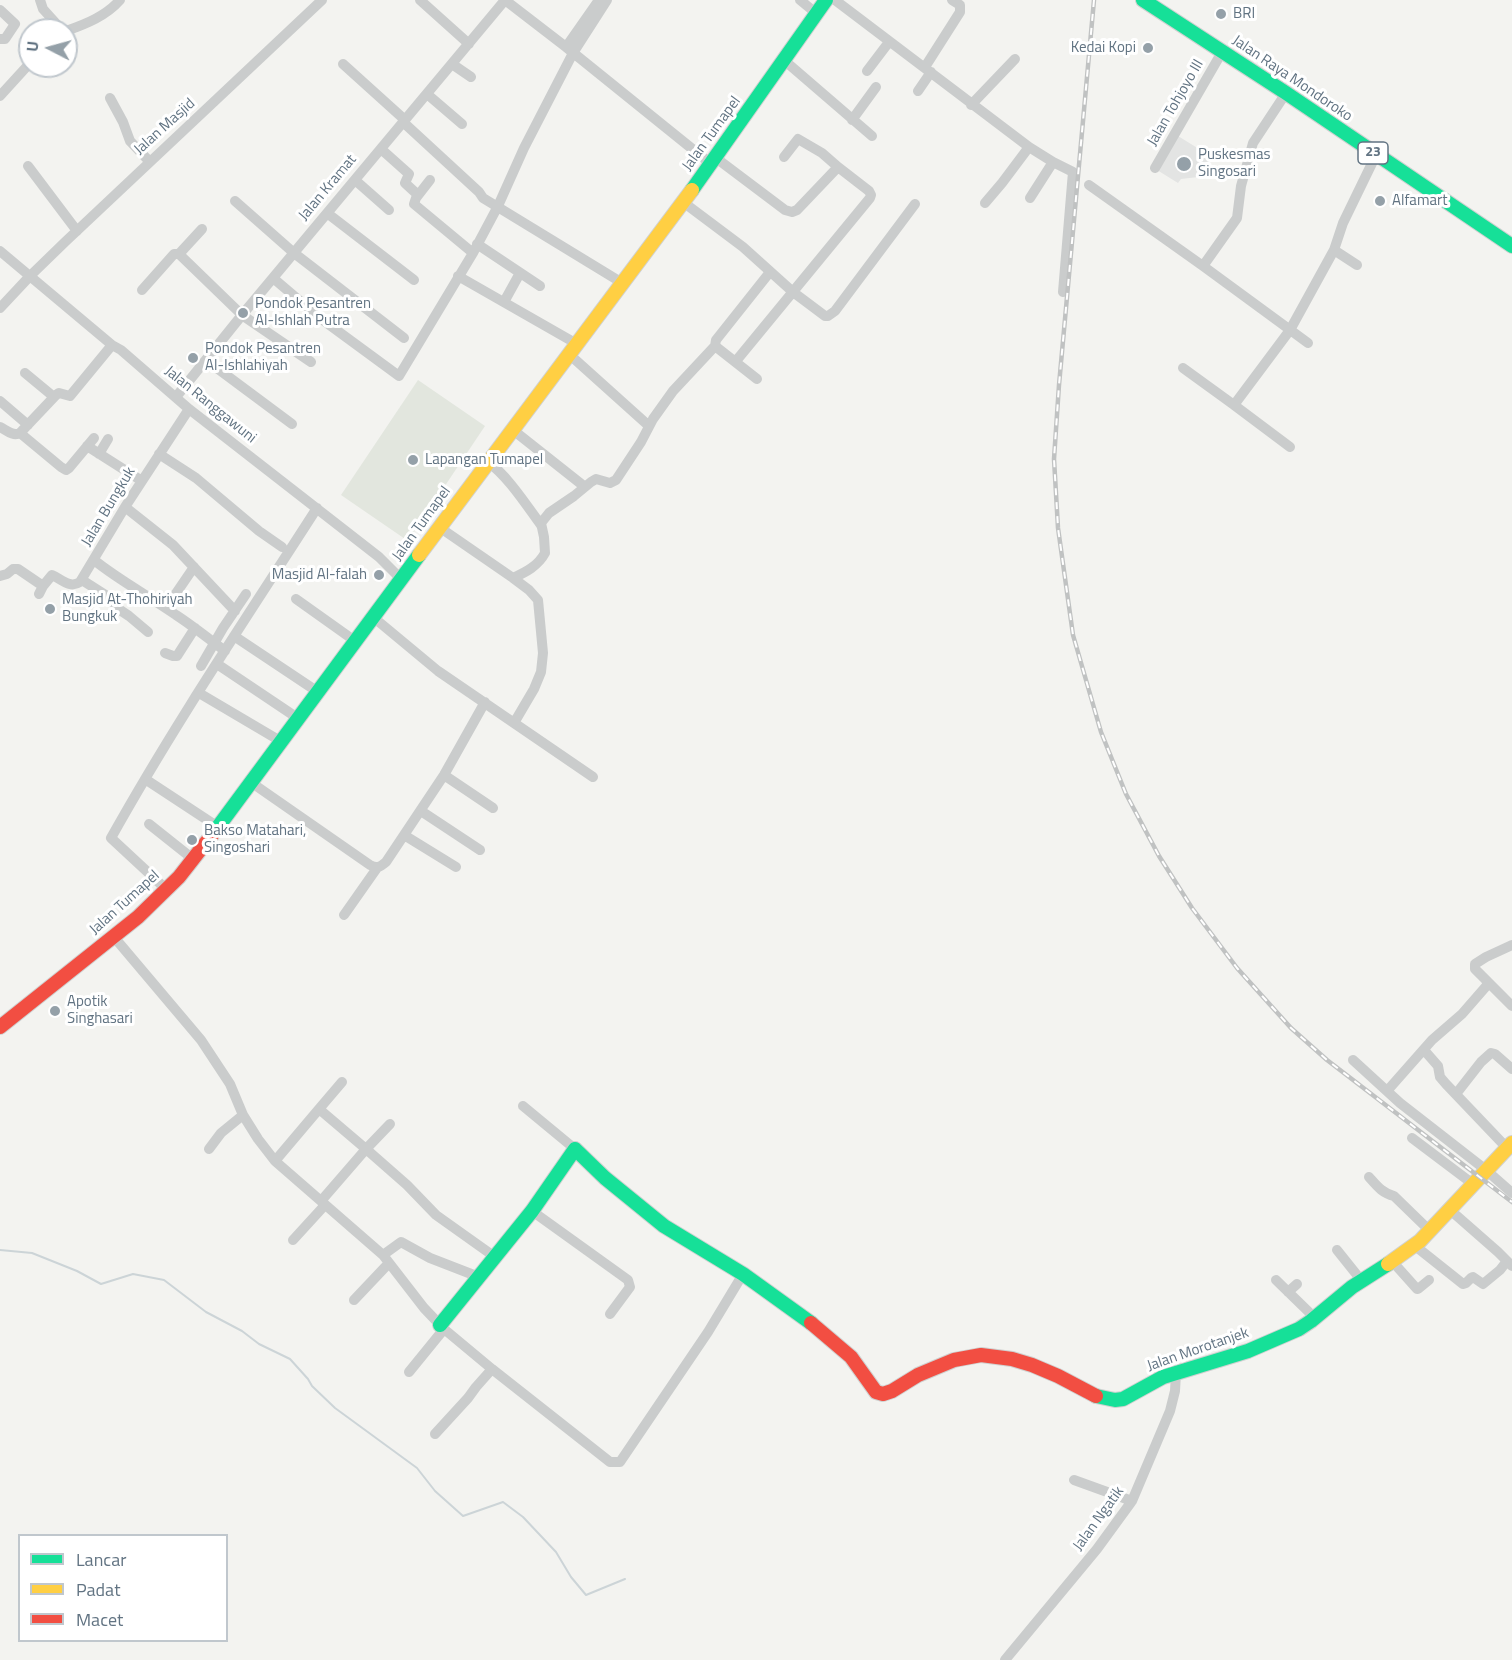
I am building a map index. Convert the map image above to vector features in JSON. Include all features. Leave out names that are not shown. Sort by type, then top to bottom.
[{"type":"main road","name":"Jalan Tumapel","points":[[2,1026],[114,937],[167,890],[193,859],[252,783],[488,462],[624,284],[826,0]]},
{"type":"main road","name":"Jalan Raya Mondoroko","points":[[1143,0],[1222,52],[1237,56],[1512,232]]},
{"type":"main road","name":"Jalan Raya Mondoroko","points":[[1161,0],[1286,93],[1512,246]]},
{"type":"main road","name":"Jalan Morotanjek","points":[[743,1274],[803,1316],[839,1346],[851,1357],[876,1392],[883,1394],[892,1391],[918,1375],[954,1360],[981,1355],[1012,1359],[1032,1365],[1094,1395],[1115,1400],[1123,1399],[1163,1377],[1248,1351],[1299,1329],[1337,1298],[1392,1261],[1422,1252],[1429,1230],[1509,1145]]},
{"type":"main road","points":[[442,1327],[532,1211],[575,1149],[605,1178],[664,1226],[743,1274]]},
{"type":"street","points":[[40,0],[43,9],[52,18]]},
{"type":"street","points":[[78,27],[94,20],[120,0]]},
{"type":"street","name":"Jalan Masjid","points":[[0,308],[149,161],[322,0]]},
{"type":"street","points":[[420,0],[469,44]]},
{"type":"street","points":[[505,0],[713,161],[785,210],[792,212],[797,210],[838,167]]},
{"type":"street","name":"Jalan Kramat","points":[[176,397],[505,0]]},
{"type":"street","points":[[273,278],[320,318],[399,376],[473,248],[490,202],[524,148],[570,50],[599,0]]},
{"type":"street","points":[[570,50],[607,0]]},
{"type":"street","points":[[800,0],[817,14]]},
{"type":"street","points":[[835,0],[928,69],[971,105],[1029,147],[1073,173],[1063,292]]},
{"type":"street","points":[[918,91],[960,12],[960,5],[952,0]]},
{"type":"street","points":[[0,10],[15,24],[5,39],[0,39]]},
{"type":"street","points":[[867,71],[889,42]]},
{"type":"street","name":"Jalan Tohjoyo III","points":[[1155,168],[1222,52]]},
{"type":"street","points":[[971,105],[1015,59]]},
{"type":"street","points":[[785,60],[872,136]]},
{"type":"street","points":[[343,64],[490,202],[624,284]]},
{"type":"street","points":[[452,64],[471,77]]},
{"type":"street","points":[[0,96],[18,76]]},
{"type":"street","points":[[852,120],[876,87]]},
{"type":"street","points":[[1203,266],[1237,218],[1241,186],[1253,143],[1286,93]]},
{"type":"street","points":[[427,94],[462,124]]},
{"type":"street","points":[[110,98],[130,141],[149,161]]},
{"type":"street","points":[[736,362],[871,195],[822,153],[798,139],[784,157]]},
{"type":"street","points":[[985,203],[1029,147]]},
{"type":"street","points":[[381,149],[409,174],[405,183],[418,195]]},
{"type":"street","points":[[1234,405],[1290,330],[1334,250],[1343,223],[1376,155]]},
{"type":"street","points":[[1030,198],[1053,162]]},
{"type":"street","points":[[28,166],[76,231]]},
{"type":"street","points":[[355,180],[389,210]]},
{"type":"street","points":[[430,180],[414,200],[414,204],[455,238],[540,286]]},
{"type":"street","points":[[1089,185],[1308,343]]},
{"type":"street","points":[[235,201],[294,253],[404,338]]},
{"type":"street","points":[[683,202],[825,316],[835,311],[915,204]]},
{"type":"street","points":[[327,213],[414,280]]},
{"type":"street","points":[[142,290],[174,254],[179,254],[202,229]]},
{"type":"street","points":[[1334,250],[1358,265]]},
{"type":"street","name":"Jalan Ranggawuni","points":[[0,251],[189,409],[378,557],[402,580]]},
{"type":"street","points":[[179,254],[242,315],[311,362]]},
{"type":"street","points":[[541,525],[542,520],[549,513],[596,479],[610,483],[616,480],[673,391],[714,346],[716,340],[770,272]]},
{"type":"street","points":[[504,302],[520,273]]},
{"type":"street","points":[[458,276],[504,302],[573,349],[649,426]]},
{"type":"street","points":[[0,427],[14,434],[24,429],[59,393],[70,396],[112,345]]},
{"type":"street","points":[[714,346],[757,379]]},
{"type":"street","points":[[206,360],[292,424]]},
{"type":"street","points":[[1183,368],[1290,447]]},
{"type":"street","points":[[25,373],[54,397]]},
{"type":"street","points":[[0,401],[24,429],[66,470],[91,442],[99,454],[142,481]]},
{"type":"street","name":"Jalan Bungkuk","points":[[82,580],[125,507],[189,409]]},
{"type":"street","points":[[513,430],[585,487]]},
{"type":"street","points":[[99,454],[108,439]]},
{"type":"street","points":[[159,454],[196,478],[259,531],[282,547]]},
{"type":"street","points":[[488,462],[506,478],[541,525],[544,537],[545,553],[536,565],[513,578]]},
{"type":"street","points":[[201,666],[234,636],[313,505]]},
{"type":"street","points":[[125,507],[173,545],[235,611]]},
{"type":"street","points":[[439,528],[513,578],[529,590],[537,600],[543,653],[541,672],[514,723]]},
{"type":"street","points":[[94,560],[115,577],[195,628],[220,648]]},
{"type":"street","points":[[166,608],[194,567]]},
{"type":"street","points":[[0,576],[15,568],[41,590],[52,575],[70,585],[75,585],[82,580],[107,596],[117,608],[148,632]]},
{"type":"street","points":[[167,890],[111,838],[217,664],[220,648],[235,611],[246,594]]},
{"type":"street","points":[[296,599],[355,641]]},
{"type":"street","points":[[373,617],[438,671],[593,777]]},
{"type":"street","points":[[165,653],[177,656],[195,628]]},
{"type":"street","points":[[234,636],[318,692]]},
{"type":"street","points":[[217,664],[299,719]]},
{"type":"street","points":[[199,693],[282,742]]},
{"type":"street","points":[[344,915],[377,868],[386,862],[444,775],[485,702]]},
{"type":"street","points":[[444,775],[493,808]]},
{"type":"street","points":[[145,779],[218,827]]},
{"type":"street","points":[[252,783],[377,868]]},
{"type":"street","points":[[420,811],[480,850]]},
{"type":"street","points":[[149,824],[193,859]]},
{"type":"street","points":[[404,835],[456,867]]},
{"type":"street","points":[[114,937],[201,1040],[230,1084],[243,1115],[263,1147],[275,1161],[386,1259],[424,1308],[442,1327],[610,1462],[620,1462],[708,1332],[743,1274]]},
{"type":"street","points":[[1512,945],[1475,964],[1475,969],[1512,1006]]},
{"type":"street","points":[[1387,1091],[1432,1040],[1462,1014],[1489,982]]},
{"type":"street","points":[[1424,1050],[1437,1066],[1440,1077],[1509,1145]]},
{"type":"street","points":[[1456,1094],[1491,1053],[1512,1069]]},
{"type":"street","points":[[1353,1060],[1400,1103],[1512,1193]]},
{"type":"street","points":[[275,1161],[342,1082]]},
{"type":"street","points":[[523,1106],[575,1149]]},
{"type":"street","points":[[320,1109],[407,1185],[436,1215],[495,1257]]},
{"type":"street","points":[[209,1149],[220,1133],[243,1115]]},
{"type":"street","points":[[293,1240],[366,1149],[390,1124]]},
{"type":"street","points":[[1412,1138],[1473,1184]]},
{"type":"street","points":[[1368,1177],[1381,1191],[1394,1196],[1429,1230]]},
{"type":"street","points":[[1422,1252],[1463,1284],[1473,1277],[1483,1284],[1500,1270],[1506,1260],[1449,1209]]},
{"type":"street","points":[[532,1211],[627,1280],[630,1287],[610,1314]]},
{"type":"street","points":[[354,1300],[401,1242],[430,1258],[479,1277]]},
{"type":"street","points":[[1336,1250],[1361,1281]]},
{"type":"street","points":[[1392,1261],[1417,1289],[1429,1280]]},
{"type":"street","points":[[1276,1280],[1315,1318]]},
{"type":"street","points":[[1288,1292],[1297,1284]]},
{"type":"street","points":[[409,1372],[442,1327]]},
{"type":"street","points":[[435,1434],[492,1369]]},
{"type":"street","name":"Jalan Ngatik","points":[[1005,1660],[1097,1549],[1132,1501],[1170,1411],[1175,1391],[1176,1373]]},
{"type":"street","points":[[1074,1480],[1132,1501]]},
{"type":"shaded area","name":"Puskesmas Singosari","points":[[1178,136],[1212,157],[1198,177],[1181,179],[1178,183],[1157,170]]},
{"type":"shaded area","name":"Lapangan Tumapel","points":[[418,380],[485,426],[408,541],[341,495]]},
{"type":"waterway","points":[[0,1250],[32,1253],[77,1271],[101,1284],[133,1274],[164,1280],[206,1312],[242,1331],[259,1344],[290,1359],[312,1386],[335,1408],[417,1468],[435,1491],[463,1516],[503,1502],[523,1517],[556,1552],[571,1577],[586,1595],[625,1579]]},
{"type":"railway","points":[[1094,0],[1054,459],[1058,528],[1073,635],[1101,732],[1126,794],[1159,856],[1192,908],[1237,968],[1291,1028],[1327,1060],[1512,1202]]},
{"type":"traffic: fast","points":[[692,190],[826,0]]},
{"type":"traffic: fast","points":[[1143,0],[1286,93],[1512,246]]},
{"type":"traffic: fast","points":[[215,831],[419,555]]},
{"type":"traffic: fast","points":[[440,1325],[532,1211],[575,1149],[605,1178],[664,1226],[743,1274],[811,1323]]},
{"type":"traffic: fast","points":[[1096,1396],[1115,1400],[1123,1399],[1163,1377],[1248,1351],[1299,1329],[1352,1287],[1388,1264]]},
{"type":"traffic: slow","points":[[419,555],[692,190]]},
{"type":"traffic: slow","points":[[1388,1264],[1420,1241],[1512,1143]]},
{"type":"traffic: jam","points":[[0,1027],[138,917],[179,877],[215,831]]},
{"type":"traffic: jam","points":[[811,1323],[851,1357],[876,1392],[883,1394],[918,1375],[954,1360],[981,1355],[1012,1359],[1032,1365],[1096,1396]]},
{"type":"place","name":"BRI","points":[[1221,14]]},
{"type":"place","name":"Kedai Kopi","points":[[1148,48]]},
{"type":"place","name":"Puskesmas Singosari","points":[[1184,164]]},
{"type":"place","name":"Alfamart","points":[[1380,201]]},
{"type":"place","name":"Pondok Pesantren Al-Ishlah Putra","points":[[243,313]]},
{"type":"place","name":"Pondok Pesantren Al-Ishlahiyah","points":[[193,358]]},
{"type":"place","name":"Lapangan Tumapel","points":[[413,460]]},
{"type":"place","name":"Masjid Al-falah","points":[[379,575]]},
{"type":"place","name":"Masjid At-Thohiriyah Bungkuk","points":[[50,609]]},
{"type":"place","name":"Bakso Matahari, Singoshari","points":[[192,840]]},
{"type":"place","name":"Apotik Singhasari","points":[[55,1011]]}]
